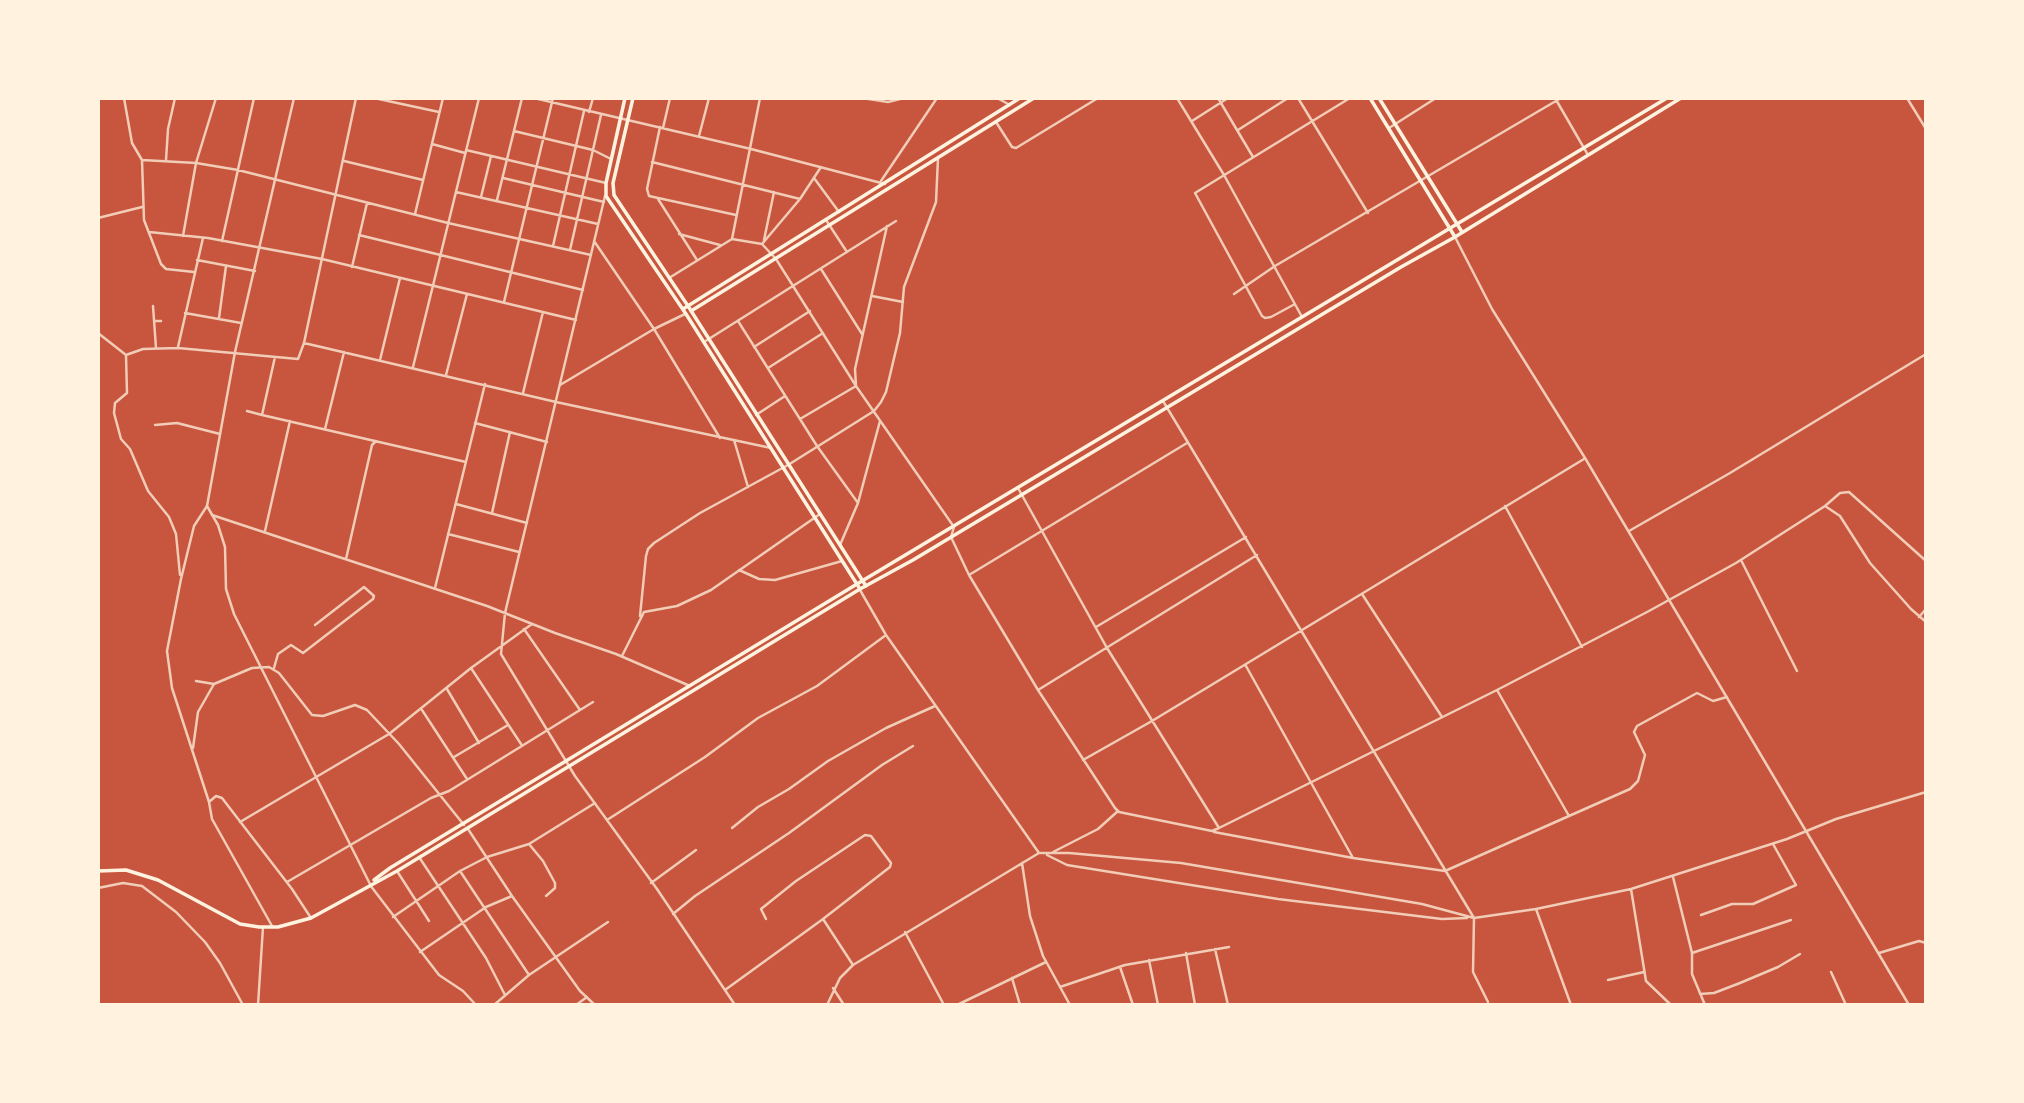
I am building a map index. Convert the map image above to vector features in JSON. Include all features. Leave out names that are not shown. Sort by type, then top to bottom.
[{"type":"main road","points":[[625,98],[606,183],[606,196],[708,339],[771,448],[820,514],[866,586]]},
{"type":"main road","points":[[633,98],[613,183],[614,195],[669,278],[704,342],[786,467],[858,587]]},
{"type":"main road","points":[[687,310],[771,254],[1020,98]]},
{"type":"main road","points":[[687,310],[776,259],[1034,98]]},
{"type":"main road","points":[[1370,98],[1455,237]]},
{"type":"main road","points":[[1378,98],[1462,232]]},
{"type":"main road","points":[[370,884],[390,868],[465,826],[858,587],[863,581],[1667,98]]},
{"type":"main road","points":[[567,764],[690,686],[1022,495],[1455,237],[1681,98]]},
{"type":"main road","points":[[98,871],[127,870],[158,880],[240,924],[272,927],[295,924],[311,918],[419,858],[465,826]]},
{"type":"street","points":[[124,98],[133,148],[142,160],[144,220],[163,267],[194,272]]},
{"type":"street","points":[[166,161],[168,129],[175,98]]},
{"type":"street","points":[[184,236],[196,163],[216,98]]},
{"type":"street","points":[[222,241],[254,98]]},
{"type":"street","points":[[272,927],[232,852],[216,829],[193,748],[172,688],[167,651],[194,526],[207,506],[235,352],[294,98]]},
{"type":"street","points":[[126,355],[143,349],[178,348],[299,359],[356,98]]},
{"type":"street","points":[[374,98],[439,112]]},
{"type":"street","points":[[414,215],[443,98]]},
{"type":"street","points":[[413,367],[479,98]]},
{"type":"street","points":[[497,201],[522,98]]},
{"type":"street","points":[[534,98],[553,100],[584,111],[662,127],[883,183],[937,98]]},
{"type":"street","points":[[589,112],[593,98]]},
{"type":"street","points":[[670,98],[652,162],[646,190],[649,196],[736,215]]},
{"type":"street","points":[[699,136],[709,98]]},
{"type":"street","points":[[732,239],[760,98]]},
{"type":"street","points":[[862,98],[888,102],[904,98]]},
{"type":"street","points":[[998,98],[1010,105]]},
{"type":"street","points":[[996,122],[1012,147],[1016,148],[1098,98]]},
{"type":"street","points":[[1177,98],[1224,175],[1302,317]]},
{"type":"street","points":[[1218,98],[1253,157]]},
{"type":"street","points":[[1192,121],[1228,98]]},
{"type":"street","points":[[1237,130],[1288,98]]},
{"type":"street","points":[[1298,98],[1368,213]]},
{"type":"street","points":[[1335,98],[1339,105]]},
{"type":"street","points":[[1295,304],[1265,318],[1195,196],[1197,190],[1350,98]]},
{"type":"street","points":[[1389,128],[1436,98]]},
{"type":"street","points":[[1234,293],[1275,266],[1561,98]]},
{"type":"street","points":[[1657,98],[1661,102]]},
{"type":"street","points":[[1907,98],[1926,129]]},
{"type":"street","points":[[1556,99],[1588,155]]},
{"type":"street","points":[[504,303],[553,100]]},
{"type":"street","points":[[553,246],[584,111]]},
{"type":"street","points":[[570,250],[601,115]]},
{"type":"street","points":[[514,131],[593,150],[611,159]]},
{"type":"street","points":[[432,144],[606,183]]},
{"type":"street","points":[[481,198],[491,156]]},
{"type":"street","points":[[622,656],[640,616],[648,549],[654,543],[700,513],[786,467],[874,411],[886,392],[902,324],[904,287],[936,202],[938,158]]},
{"type":"street","points":[[142,160],[196,163],[238,170],[447,223],[591,254]]},
{"type":"street","points":[[343,161],[423,180]]},
{"type":"street","points":[[652,162],[800,198]]},
{"type":"street","points":[[762,243],[800,198],[821,167]]},
{"type":"street","points":[[503,178],[604,202]]},
{"type":"street","points":[[814,178],[839,212]]},
{"type":"street","points":[[456,192],[598,224]]},
{"type":"street","points":[[762,243],[774,192]]},
{"type":"street","points":[[606,196],[505,613],[501,654],[567,764],[736,1005]]},
{"type":"street","points":[[658,199],[697,260]]},
{"type":"street","points":[[352,267],[367,203]]},
{"type":"street","points":[[98,218],[144,206]]},
{"type":"street","points":[[826,220],[847,252]]},
{"type":"street","points":[[704,342],[896,221]]},
{"type":"street","points":[[856,386],[855,369],[887,226]]},
{"type":"street","points":[[149,232],[261,247],[576,320]]},
{"type":"street","points":[[679,234],[721,246]]},
{"type":"street","points":[[359,236],[583,290]]},
{"type":"street","points":[[1455,237],[1492,309],[1586,458],[1909,1005]]},
{"type":"street","points":[[178,348],[203,238]]},
{"type":"street","points":[[669,278],[732,239],[762,243],[776,259],[856,386],[954,527],[951,537],[969,575],[1038,690],[1118,811],[1353,858],[1445,871],[1630,789],[1638,781],[1645,755],[1634,732],[1637,726],[1698,693],[1713,701],[1727,697]]},
{"type":"street","points":[[594,241],[654,329],[720,438]]},
{"type":"street","points":[[197,260],[255,271]]},
{"type":"street","points":[[219,319],[226,266]]},
{"type":"street","points":[[821,269],[862,334]]},
{"type":"street","points":[[380,360],[400,278]]},
{"type":"street","points":[[446,375],[467,294]]},
{"type":"street","points":[[871,296],[903,302]]},
{"type":"street","points":[[153,306],[156,348]]},
{"type":"street","points":[[560,385],[687,310]]},
{"type":"street","points":[[754,347],[810,311]]},
{"type":"street","points":[[523,393],[543,312]]},
{"type":"street","points":[[185,313],[242,323]]},
{"type":"street","points":[[154,321],[161,321]]},
{"type":"street","points":[[738,321],[817,446],[858,503]]},
{"type":"street","points":[[98,333],[126,355]]},
{"type":"street","points":[[768,368],[823,333]]},
{"type":"street","points":[[304,343],[556,402],[771,448]]},
{"type":"street","points":[[326,429],[344,352]]},
{"type":"street","points":[[1629,531],[1926,354]]},
{"type":"street","points":[[126,355],[127,393],[115,403],[114,413],[121,439],[130,449],[148,491],[169,517],[176,534],[181,579]]},
{"type":"street","points":[[262,415],[275,357]]},
{"type":"street","points":[[435,588],[485,384]]},
{"type":"street","points":[[800,419],[856,386]]},
{"type":"street","points":[[753,417],[785,396]]},
{"type":"street","points":[[1163,401],[1472,918],[1473,972],[1488,1002]]},
{"type":"street","points":[[247,411],[466,462]]},
{"type":"street","points":[[265,532],[289,421]]},
{"type":"street","points":[[840,545],[858,503],[880,421]]},
{"type":"street","points":[[155,425],[177,423],[220,434]]},
{"type":"street","points":[[475,424],[547,442]]},
{"type":"street","points":[[492,513],[510,432]]},
{"type":"street","points":[[734,440],[748,487]]},
{"type":"street","points":[[346,559],[372,445],[376,441]]},
{"type":"street","points":[[969,575],[1187,443]]},
{"type":"street","points":[[1083,760],[1246,665],[1586,458]]},
{"type":"street","points":[[1018,488],[1095,628],[1219,828]]},
{"type":"street","points":[[1212,831],[1582,647],[1741,560],[1825,506],[1840,493],[1849,492],[1926,561]]},
{"type":"street","points":[[456,504],[527,523]]},
{"type":"street","points":[[207,506],[218,525],[225,547],[226,589],[234,614],[370,884],[439,975],[463,991],[476,1005]]},
{"type":"street","points":[[1505,506],[1582,647]]},
{"type":"street","points":[[1825,506],[1840,516],[1870,563],[1926,622]]},
{"type":"street","points":[[640,616],[649,610],[684,603],[711,590],[820,514]]},
{"type":"street","points":[[212,515],[505,613],[622,656],[690,686]]},
{"type":"street","points":[[448,534],[520,552]]},
{"type":"street","points":[[1095,628],[1246,537]]},
{"type":"street","points":[[1038,690],[1257,555]]},
{"type":"street","points":[[1741,560],[1797,671]]},
{"type":"street","points":[[739,570],[759,579],[775,580],[842,561]]},
{"type":"street","points":[[866,586],[867,598]]},
{"type":"street","points":[[274,668],[278,654],[291,645],[303,653],[374,596],[367,587],[362,588],[315,625]]},
{"type":"street","points":[[858,587],[867,598],[886,635],[935,706],[1042,853],[1067,864],[1278,899],[1442,919],[1472,918],[1536,909],[1631,889],[1773,844],[1836,819],[1926,792]]},
{"type":"street","points":[[1362,594],[1442,717]]},
{"type":"street","points":[[1919,617],[1926,609]]},
{"type":"street","points":[[240,822],[389,734],[500,645],[532,624]]},
{"type":"street","points":[[524,629],[580,710]]},
{"type":"street","points":[[607,820],[705,757],[758,718],[817,687],[886,635]]},
{"type":"street","points":[[1246,665],[1353,858]]},
{"type":"street","points":[[196,681],[214,684],[261,667],[274,668],[312,715],[323,716],[355,705],[362,706],[389,734],[465,826],[512,896],[595,1005]]},
{"type":"street","points":[[471,668],[522,746]]},
{"type":"street","points":[[193,748],[198,712],[214,684]]},
{"type":"street","points":[[447,689],[479,743]]},
{"type":"street","points":[[1497,691],[1569,816]]},
{"type":"street","points":[[287,882],[467,779],[593,702]]},
{"type":"street","points":[[732,828],[758,807],[828,761],[886,727],[935,706]]},
{"type":"street","points":[[422,710],[467,779]]},
{"type":"street","points":[[453,758],[508,725]]},
{"type":"street","points":[[673,914],[709,886],[913,746]]},
{"type":"street","points":[[209,802],[216,796],[222,798],[287,882],[311,918]]},
{"type":"street","points":[[393,917],[460,871],[487,857],[529,844],[595,803]]},
{"type":"street","points":[[1051,853],[1098,829],[1118,811]]},
{"type":"street","points":[[725,990],[823,919],[891,865],[869,834],[796,881],[761,909],[766,919]]},
{"type":"street","points":[[529,844],[543,861],[555,883],[555,888],[546,896]]},
{"type":"street","points":[[1701,915],[1732,904],[1753,904],[1793,888],[1796,883],[1773,844]]},
{"type":"street","points":[[651,883],[696,850]]},
{"type":"street","points":[[827,1005],[843,974],[853,965],[1042,853],[1181,863],[1422,904],[1472,918]]},
{"type":"street","points":[[419,858],[486,958],[505,995]]},
{"type":"street","points":[[1022,863],[1030,916],[1046,962],[1070,1005]]},
{"type":"street","points":[[397,871],[429,921]]},
{"type":"street","points":[[460,871],[529,975]]},
{"type":"street","points":[[1673,877],[1692,953],[1690,967],[1705,1005]]},
{"type":"street","points":[[98,888],[123,883],[142,886],[176,912],[205,942],[243,1005]]},
{"type":"street","points":[[1631,889],[1640,931],[1644,972],[1650,987],[1667,1004]]},
{"type":"street","points":[[420,952],[486,907],[512,896]]},
{"type":"street","points":[[1536,909],[1571,1005]]},
{"type":"street","points":[[823,919],[853,965]]},
{"type":"street","points":[[1692,953],[1791,920]]},
{"type":"street","points":[[494,1005],[529,975],[608,922]]},
{"type":"street","points":[[258,1005],[263,927]]},
{"type":"street","points":[[905,932],[944,1005]]},
{"type":"street","points":[[1879,953],[1925,941]]},
{"type":"street","points":[[1060,987],[1149,960],[1229,947]]},
{"type":"street","points":[[1215,949],[1228,1005]]},
{"type":"street","points":[[1186,953],[1195,1005]]},
{"type":"street","points":[[1699,994],[1714,993],[1740,984],[1800,954]]},
{"type":"street","points":[[1149,960],[1158,1005]]},
{"type":"street","points":[[957,1005],[1046,962]]},
{"type":"street","points":[[1121,967],[1133,1005]]},
{"type":"street","points":[[1608,980],[1644,972]]},
{"type":"street","points":[[1831,972],[1846,1005]]},
{"type":"street","points":[[1012,978],[1020,1005]]},
{"type":"street","points":[[834,988],[844,1005]]},
{"type":"street","points":[[576,1005],[587,997]]}]
